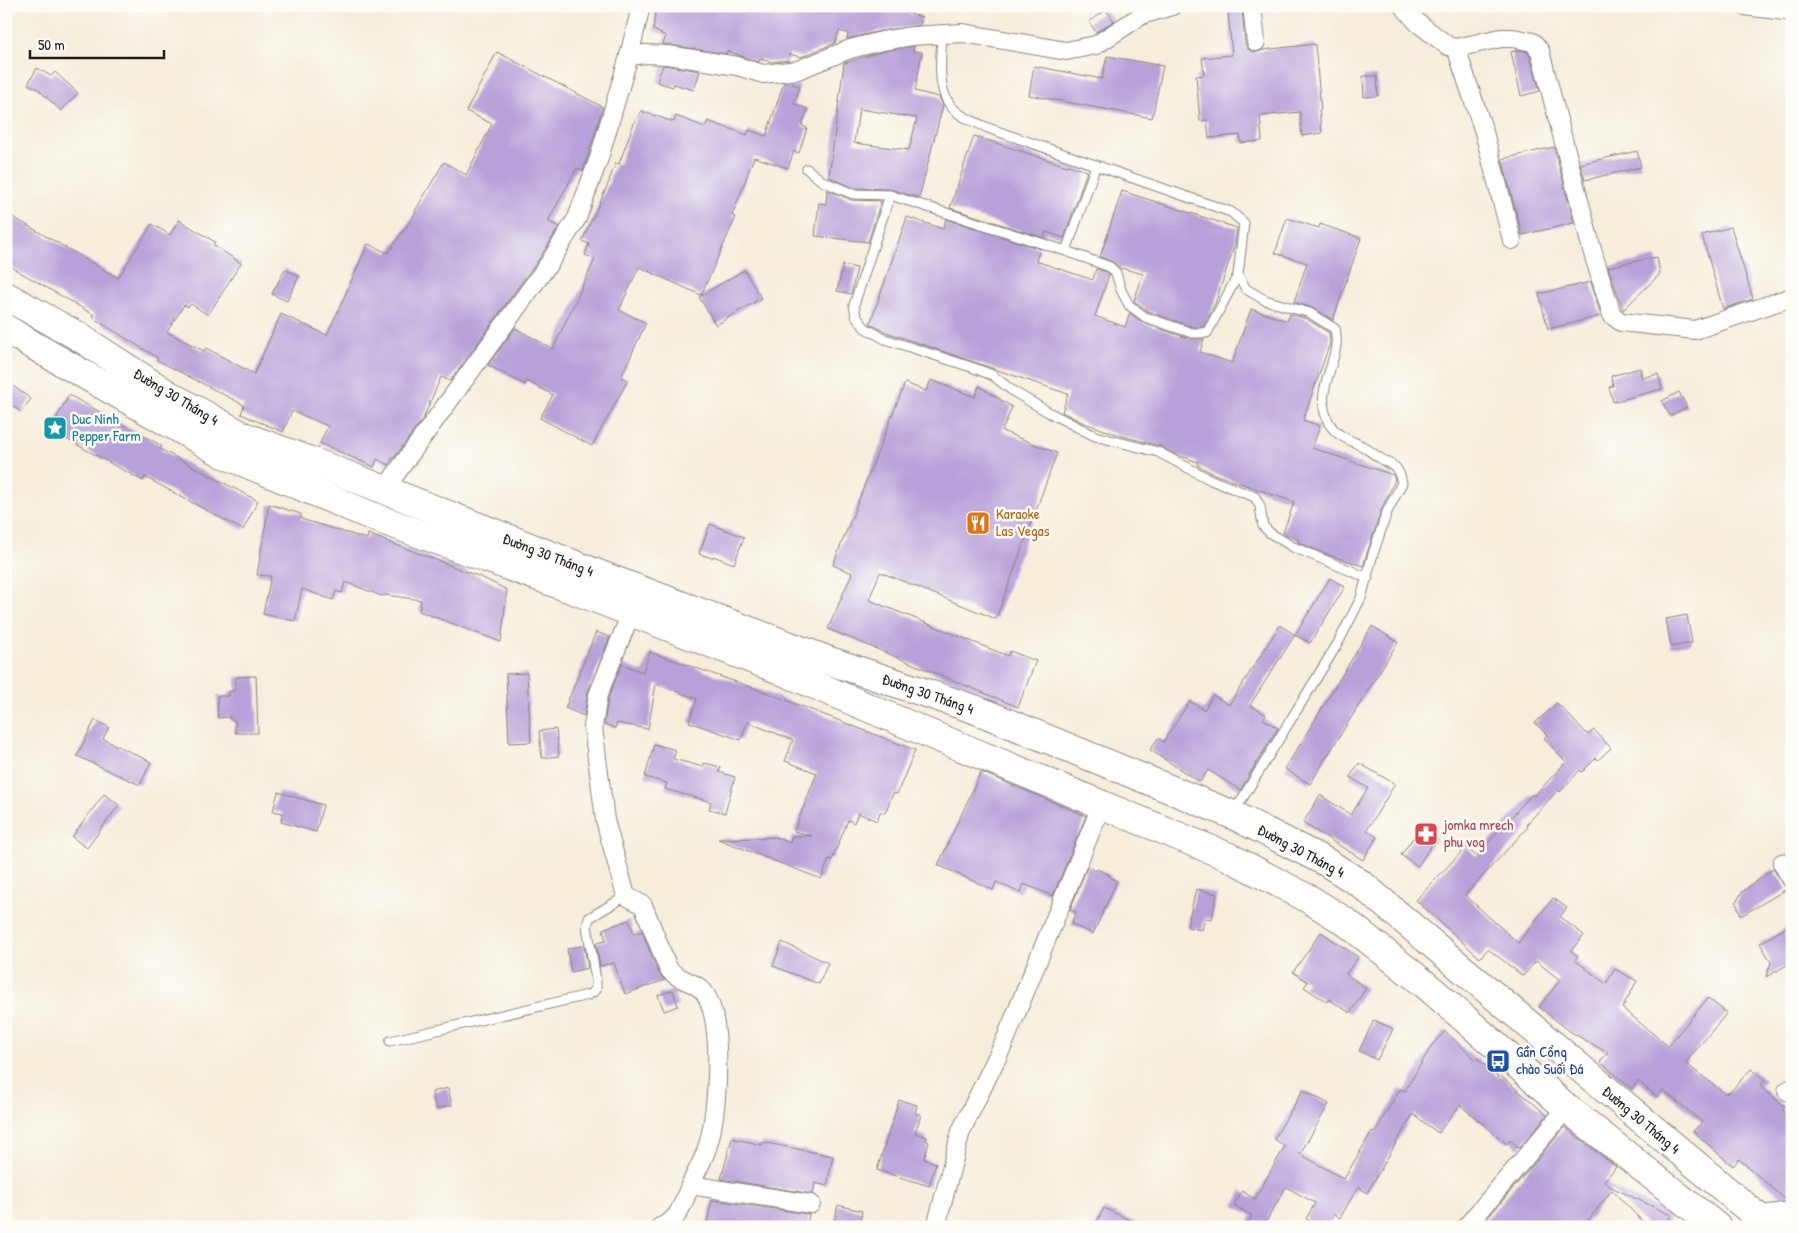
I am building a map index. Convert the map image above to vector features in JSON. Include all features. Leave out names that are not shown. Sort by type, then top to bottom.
[{"type":"main road","name":"Đường 30 Tháng 4","points":[[6,296],[76,334],[169,395],[243,436],[766,637],[956,702],[1233,815],[1326,862],[1361,884],[1765,1223]]},
{"type":"main road","name":"Đường 30 Tháng 4","points":[[6,329],[224,454],[374,517],[574,590],[798,677],[937,737],[1229,857],[1309,899],[1346,922],[1426,985],[1567,1108],[1717,1227]]},
{"type":"main road","points":[[374,517],[384,490]]},
{"type":"main road","points":[[937,737],[956,702]]},
{"type":"main road","points":[[1426,985],[1448,958]]},
{"type":"main road","points":[[1765,1223],[1792,1216]]},
{"type":"street","points":[[384,490],[550,262],[577,218],[599,158],[629,56],[641,6]]},
{"type":"street","points":[[629,56],[645,54],[668,55],[737,66],[763,74],[798,70],[850,49],[912,36],[963,33],[1066,51],[1096,45],[1142,15],[1172,6]]},
{"type":"street","points":[[1252,6],[1256,42]]},
{"type":"street","points":[[1403,6],[1418,23],[1448,46],[1456,48],[1501,38],[1513,38],[1533,42],[1540,51],[1592,250],[1612,315],[1621,322],[1694,330],[1792,297]]},
{"type":"street","points":[[1745,6],[1792,12]]},
{"type":"street","points":[[1456,48],[1484,132],[1512,240]]},
{"type":"street","points":[[631,613],[598,695],[592,727],[605,820],[626,896],[643,905],[668,968],[673,975],[701,987],[708,1000],[714,1020],[716,1037],[716,1082],[712,1130],[706,1151],[690,1185],[676,1223],[660,1227]]},
{"type":"street","points":[[936,1227],[961,1131],[1004,1043],[1102,804]]},
{"type":"street","points":[[1782,863],[1792,880]]},
{"type":"street","points":[[1466,1227],[1567,1108]]},
{"type":"street","points":[[690,1185],[811,1204]]},
{"type":"lane","points":[[807,169],[822,181],[853,194],[890,195],[1110,267],[1116,273],[1121,290],[1129,305],[1145,317],[1192,333],[1207,333],[1238,275],[1244,223],[1231,212],[988,128],[957,112],[946,101],[940,79],[942,35]]},
{"type":"lane","points":[[1066,252],[1096,164]]},
{"type":"lane","points":[[890,195],[854,306],[856,316],[865,328],[885,339],[992,375],[1014,392],[1095,436],[1158,452],[1211,480],[1255,497],[1260,506],[1263,526],[1270,533],[1293,547],[1368,578]]},
{"type":"lane","points":[[1233,815],[1338,643],[1361,598],[1387,512],[1402,483],[1396,468],[1365,448],[1344,438],[1329,423],[1324,410],[1324,394],[1335,345],[1335,329],[1310,313],[1266,300],[1246,289],[1238,275]]},
{"type":"lane","points":[[390,1041],[588,995],[596,990],[587,926],[589,918],[626,896]]},
{"type":"building","points":[[656,6],[880,6],[922,17],[920,25],[880,31],[847,39],[848,33],[839,31],[835,43],[801,57],[789,54],[788,60],[772,62],[760,59],[759,62],[727,51],[726,54],[663,44],[666,36],[653,30]]},
{"type":"building","points":[[1106,10],[1114,21],[1096,32],[1089,22]]},
{"type":"building","points":[[1242,10],[1245,43],[1251,51],[1258,52],[1315,44],[1322,133],[1302,136],[1300,112],[1260,116],[1262,141],[1241,143],[1240,135],[1209,138],[1207,120],[1200,121],[1196,76],[1204,75],[1202,58],[1232,55],[1228,11]]},
{"type":"building","points":[[914,46],[913,51],[922,52],[915,91],[939,97],[943,105],[919,198],[890,189],[854,188],[829,177],[844,63],[884,51]],"holes":[[[859,109],[917,118],[909,150],[854,143]]]},
{"type":"building","points":[[1520,50],[1527,52],[1530,56],[1540,91],[1521,96],[1511,52]]},
{"type":"building","points":[[497,52],[603,107],[583,171],[577,168],[548,221],[559,227],[541,256],[450,381],[441,377],[423,419],[394,458],[392,458],[389,465],[377,459],[374,467],[320,443],[328,426],[292,411],[283,432],[241,414],[244,405],[157,360],[158,358],[93,318],[94,315],[6,264],[6,213],[118,278],[152,224],[170,235],[179,220],[215,242],[213,245],[241,263],[208,315],[191,304],[188,307],[184,305],[167,332],[204,351],[206,348],[254,374],[281,314],[327,335],[368,244],[388,253],[416,212],[444,162],[466,175],[492,124],[466,111]]},
{"type":"building","points":[[1107,56],[1163,66],[1152,118],[1029,95],[1034,66],[1102,79]]},
{"type":"building","points":[[663,65],[700,71],[694,90],[674,84],[673,87],[657,82]]},
{"type":"building","points":[[37,68],[51,76],[55,72],[78,93],[61,111],[38,89],[28,84]]},
{"type":"building","points":[[1363,76],[1377,76],[1378,96],[1364,97]]},
{"type":"building","points":[[784,82],[800,86],[794,104],[808,109],[802,126],[807,128],[799,153],[794,151],[788,168],[754,157],[732,216],[736,217],[701,295],[639,267],[619,310],[646,323],[621,377],[628,380],[592,446],[540,418],[553,395],[527,381],[525,385],[488,365],[515,328],[553,349],[595,259],[585,255],[589,244],[582,241],[616,163],[619,164],[634,123],[641,111],[674,122],[676,116],[705,127],[708,121],[747,135],[749,130],[766,136]]},
{"type":"building","points":[[974,136],[1087,171],[1064,238],[1046,232],[1044,238],[950,208]]},
{"type":"building","points":[[1554,147],[1574,223],[1522,235],[1502,159]]},
{"type":"building","points":[[1637,151],[1641,167],[1585,180],[1580,164]]},
{"type":"building","points":[[827,190],[852,200],[881,201],[868,242],[815,236],[819,203],[826,204]]},
{"type":"building","points":[[1122,191],[1237,228],[1235,244],[1215,304],[1203,327],[1193,327],[1148,311],[1134,301],[1143,274],[1120,268],[1112,261],[1100,257]]},
{"type":"building","points":[[907,217],[943,229],[946,219],[1040,249],[1036,261],[1093,280],[1096,269],[1107,272],[1109,275],[1095,316],[1125,327],[1130,313],[1143,323],[1190,339],[1204,339],[1200,352],[1232,363],[1251,309],[1287,321],[1290,314],[1307,319],[1329,333],[1330,343],[1303,420],[1320,426],[1312,448],[1393,475],[1395,480],[1381,510],[1363,566],[1323,553],[1283,533],[1294,502],[1214,474],[1197,465],[1198,462],[1177,455],[1160,446],[1084,423],[1062,412],[1068,394],[886,332],[870,324]]},
{"type":"building","points":[[1287,218],[1319,228],[1320,224],[1361,238],[1333,320],[1313,308],[1294,302],[1307,263],[1275,253]]},
{"type":"building","points":[[1731,227],[1753,299],[1723,309],[1702,235]]},
{"type":"building","points":[[1657,257],[1660,274],[1623,310],[1608,267]]},
{"type":"building","points":[[843,265],[857,268],[851,294],[837,291]]},
{"type":"building","points":[[285,269],[299,276],[287,301],[272,294]]},
{"type":"building","points":[[744,270],[761,298],[716,325],[699,297]]},
{"type":"building","points":[[1591,282],[1601,316],[1548,329],[1539,294]]},
{"type":"building","points":[[1640,368],[1642,378],[1658,374],[1662,389],[1613,402],[1609,387],[1613,386],[1611,376]]},
{"type":"building","points":[[931,380],[975,397],[979,386],[1012,407],[1002,431],[1057,453],[996,619],[880,572],[869,600],[1008,656],[1010,651],[1036,661],[1018,707],[828,629],[852,573],[833,565],[905,383],[926,391]]},
{"type":"building","points":[[6,381],[31,399],[21,412],[6,401]]},
{"type":"building","points":[[1679,392],[1687,407],[1670,416],[1662,401]]},
{"type":"building","points":[[69,395],[162,446],[160,449],[258,501],[243,530],[145,477],[143,481],[50,430]]},
{"type":"building","points":[[269,504],[301,514],[301,519],[367,539],[368,534],[483,578],[507,590],[501,642],[419,611],[421,600],[382,596],[345,582],[342,593],[336,591],[333,600],[302,589],[295,621],[263,614],[271,576],[257,575]]},
{"type":"building","points":[[710,524],[744,537],[734,564],[713,556],[712,558],[699,554]]},
{"type":"building","points":[[1330,578],[1345,587],[1310,643],[1295,635]]},
{"type":"building","points":[[1687,615],[1692,643],[1671,647],[1666,619]]},
{"type":"building","points":[[1280,625],[1295,635],[1250,705],[1266,715],[1263,719],[1278,728],[1240,790],[1208,770],[1200,782],[1150,750],[1158,738],[1163,742],[1190,701],[1204,710],[1213,695],[1229,705]]},
{"type":"building","points":[[1372,626],[1398,642],[1310,784],[1285,769]]},
{"type":"building","points":[[596,632],[610,637],[588,691],[584,716],[565,708]]},
{"type":"building","points":[[650,652],[765,692],[915,750],[897,794],[893,793],[885,813],[880,812],[877,821],[858,813],[854,823],[848,820],[832,860],[829,859],[821,879],[718,839],[762,839],[775,837],[790,843],[792,836],[812,836],[794,831],[817,773],[785,761],[793,740],[747,722],[741,740],[689,722],[697,699],[656,684],[648,729],[617,723],[615,728],[604,724],[608,698],[622,664],[643,672]]},
{"type":"building","points":[[527,673],[531,742],[509,743],[506,674]]},
{"type":"building","points":[[256,676],[258,733],[235,733],[235,720],[230,720],[230,717],[218,718],[217,696],[229,696],[229,691],[236,691],[236,677]]},
{"type":"building","points":[[1557,703],[1588,735],[1594,730],[1611,748],[1598,760],[1596,758],[1582,772],[1580,770],[1560,792],[1558,790],[1526,825],[1528,827],[1465,895],[1518,943],[1553,898],[1567,908],[1560,917],[1584,935],[1571,951],[1578,956],[1575,960],[1606,984],[1615,969],[1637,981],[1622,1008],[1668,1046],[1708,998],[1727,1013],[1685,1063],[1726,1094],[1751,1069],[1765,1080],[1760,1086],[1785,1107],[1782,1110],[1792,1117],[1792,1201],[1787,1201],[1739,1159],[1733,1166],[1721,1156],[1693,1131],[1702,1122],[1663,1090],[1657,1097],[1638,1081],[1632,1089],[1600,1062],[1608,1053],[1571,1032],[1539,1007],[1560,980],[1536,961],[1523,976],[1488,949],[1480,958],[1416,900],[1466,847],[1476,856],[1532,794],[1534,796],[1566,762],[1544,738],[1547,735],[1535,723]]},
{"type":"building","points":[[95,720],[109,727],[103,739],[151,762],[140,785],[77,756]]},
{"type":"building","points":[[556,729],[559,756],[542,758],[539,731]]},
{"type":"building","points":[[654,744],[676,750],[673,759],[703,767],[704,763],[721,767],[719,772],[735,777],[725,813],[709,809],[711,802],[665,789],[667,783],[645,777]]},
{"type":"building","points":[[1359,763],[1395,784],[1367,830],[1377,837],[1363,860],[1303,823],[1320,795],[1351,815],[1368,788],[1350,777]]},
{"type":"building","points":[[981,772],[1086,816],[1053,896],[1024,884],[1020,893],[996,882],[993,890],[938,865]]},
{"type":"building","points":[[278,792],[323,805],[316,832],[281,822],[283,813],[273,811]]},
{"type":"building","points":[[104,794],[119,805],[87,848],[72,837]]},
{"type":"building","points":[[1420,828],[1436,838],[1418,866],[1401,855]]},
{"type":"building","points":[[1087,867],[1110,875],[1110,877],[1117,881],[1093,934],[1071,924],[1076,912],[1070,910]]},
{"type":"building","points":[[1773,869],[1787,889],[1741,916],[1736,902],[1742,892]]},
{"type":"building","points":[[1196,889],[1217,894],[1212,919],[1205,918],[1202,930],[1187,927]]},
{"type":"building","points":[[629,920],[634,934],[642,931],[658,972],[665,980],[625,994],[614,963],[600,966],[596,943],[606,941],[603,929]]},
{"type":"building","points":[[1792,924],[1792,962],[1766,977],[1771,962],[1760,943]]},
{"type":"building","points":[[1321,932],[1358,957],[1346,974],[1366,988],[1350,1013],[1329,999],[1327,1002],[1304,987],[1308,982],[1293,972]]},
{"type":"building","points":[[782,942],[828,963],[819,984],[773,966]]},
{"type":"building","points":[[584,945],[588,968],[571,972],[567,949]]},
{"type":"building","points":[[673,990],[678,1006],[664,1011],[658,995]]},
{"type":"building","points":[[1374,1020],[1393,1029],[1377,1060],[1359,1051]]},
{"type":"building","points":[[1445,1031],[1475,1059],[1477,1058],[1499,1078],[1501,1076],[1547,1115],[1519,1148],[1510,1140],[1507,1144],[1460,1105],[1438,1133],[1413,1114],[1367,1193],[1358,1187],[1340,1218],[1334,1214],[1326,1227],[1321,1227],[1306,1219],[1315,1203],[1286,1187],[1263,1227],[1245,1227],[1252,1216],[1234,1205],[1242,1191],[1255,1199],[1285,1146],[1274,1139],[1303,1090],[1329,1104],[1300,1154],[1344,1179],[1372,1131],[1375,1132],[1400,1089],[1405,1091],[1432,1045]]},
{"type":"building","points":[[448,1088],[452,1105],[436,1109],[432,1092]]},
{"type":"building","points":[[899,1100],[917,1105],[915,1113],[921,1115],[915,1133],[927,1137],[926,1140],[929,1142],[924,1159],[936,1163],[929,1186],[877,1170]]},
{"type":"building","points":[[1565,1127],[1616,1167],[1604,1181],[1611,1187],[1671,1215],[1665,1227],[1648,1227],[1612,1190],[1583,1227],[1493,1227],[1486,1220]]},
{"type":"building","points":[[732,1138],[762,1145],[762,1142],[833,1156],[827,1186],[815,1183],[813,1194],[721,1179]]},
{"type":"building","points":[[712,1200],[809,1214],[807,1227],[706,1227]]},
{"type":"building","points":[[838,1205],[862,1211],[859,1227],[833,1227]]},
{"type":"building","points":[[1104,1208],[1145,1227],[1094,1227]]},
{"type":"place","name":"Duc Ninh Pepper Farm","points":[[55,428]]},
{"type":"place","name":"Karaoke Las Vegas","points":[[978,523]]},
{"type":"place","name":"jomka mrech phu vog","points":[[1426,834]]},
{"type":"place","name":"Gần Cổng chào Suối Đá","points":[[1498,1061]]}]
